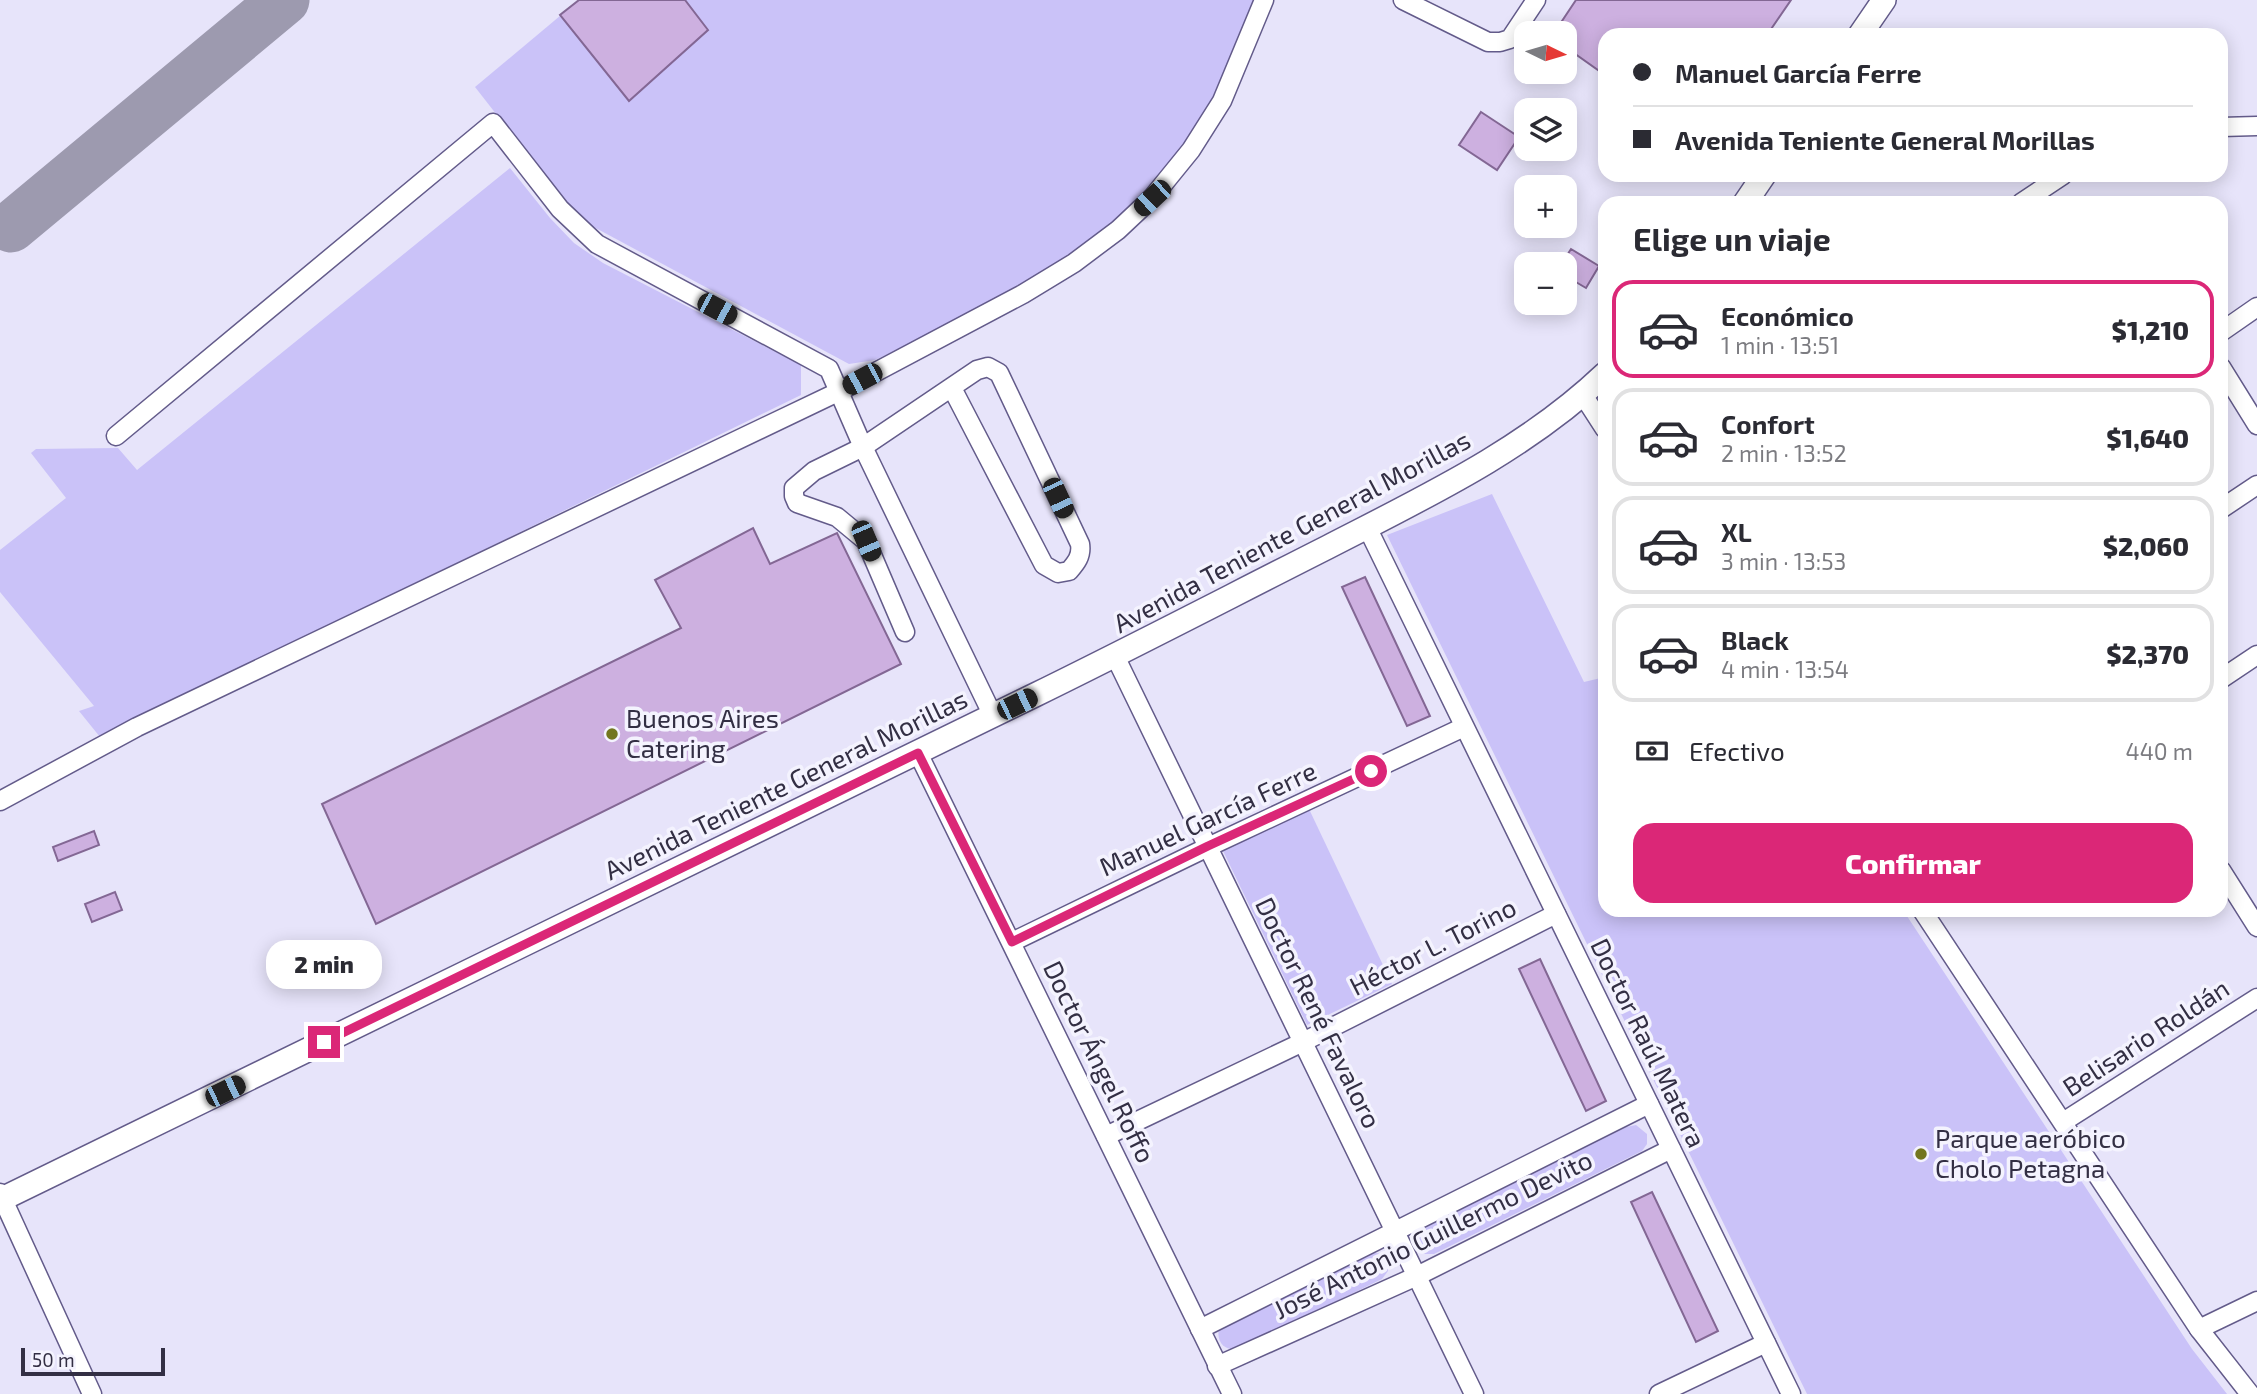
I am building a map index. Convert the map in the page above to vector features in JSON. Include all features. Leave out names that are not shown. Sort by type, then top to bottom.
[{"type":"main road","points":[[1865,28],[1884,0]]},
{"type":"main road","name":"Avenida Teniente General Morillas","points":[[1,1197],[1115,656],[1367,527],[1498,456],[1546,424],[1598,381]]},
{"type":"street","points":[[0,801],[136,727],[840,391],[1023,294],[1074,263],[1118,230],[1143,206],[1191,150],[1222,101],[1264,0]]},
{"type":"street","points":[[1403,0],[1488,42],[1500,42],[1510,38],[1536,0]]},
{"type":"street","points":[[116,436],[492,123],[560,209],[597,244],[829,369],[863,447],[993,716]]},
{"type":"street","points":[[2228,127],[2257,126]]},
{"type":"street","points":[[2032,196],[2052,182]]},
{"type":"street","points":[[2228,327],[2257,307]]},
{"type":"street","points":[[905,632],[866,541],[837,517],[797,503],[794,488],[814,471],[863,447],[977,370],[988,367],[999,373],[1081,551],[1069,571],[1058,573],[1044,565],[952,388]]},
{"type":"street","points":[[2228,378],[2257,425]]},
{"type":"street","points":[[1583,395],[1598,418]]},
{"type":"street","points":[[2228,504],[2257,485]]},
{"type":"street","name":"Doctor Raúl Matera","points":[[1367,527],[1791,1394]]},
{"type":"street","points":[[2228,674],[2257,655]]},
{"type":"street","name":"Doctor René Favaloro","points":[[1115,656],[1474,1394]]},
{"type":"street","name":"Manuel García Ferre","points":[[1012,942],[1208,846],[1464,727]]},
{"type":"street","name":"Doctor Ángel Roffo","points":[[918,753],[1232,1394]]},
{"type":"street","points":[[2228,881],[2257,927]]},
{"type":"street","name":"Héctor L. Torino","points":[[1106,1136],[1303,1042],[1556,914]]},
{"type":"street","points":[[1927,917],[2199,1329],[2250,1394]]},
{"type":"street","name":"Belisario Roldán","points":[[2063,1122],[2257,998]]},
{"type":"street","name":"José Antonio Guillermo Devito","points":[[1200,1329],[1649,1104]]},
{"type":"street","name":"José Antonio Guillermo Devito","points":[[1217,1366],[1417,1276],[1671,1149]]},
{"type":"street","points":[[1,1197],[92,1394]]},
{"type":"street","points":[[2199,1329],[2257,1301]]},
{"type":"street","points":[[1659,1394],[1766,1343]]},
{"type":"shaded area","points":[[579,0],[1259,0],[1244,40],[1192,142],[1112,229],[1004,300],[875,360],[849,364],[590,225],[561,197],[475,87]]},
{"type":"shaded area","points":[[510,168],[574,243],[603,263],[801,365],[801,395],[100,737],[79,711],[94,706],[0,592],[0,550],[66,498],[31,453],[36,449],[118,448],[137,470]]},
{"type":"shaded area","points":[[1492,494],[1584,682],[1598,679],[1598,917],[1908,917],[2192,1349],[2227,1394],[1807,1394],[1387,535]]},
{"type":"shaded area","points":[[1309,809],[1392,984],[1307,1025],[1223,851]]},
{"type":"shaded area","points":[[1636,1125],[1647,1134],[1647,1144],[1642,1151],[1434,1254],[1425,1254],[1417,1249],[1415,1234],[1422,1227],[1626,1127]]},
{"type":"shaded area","points":[[1371,1252],[1381,1254],[1387,1262],[1388,1271],[1382,1279],[1238,1349],[1229,1349],[1220,1342],[1219,1329]]},
{"type":"building","points":[[579,0],[685,0],[708,30],[629,101],[560,15]]},
{"type":"building","points":[[1576,0],[1791,0],[1772,28],[1598,28],[1598,70],[1577,55],[1577,21],[1562,21]]},
{"type":"building","points":[[1481,112],[1514,134],[1514,144],[1497,170],[1459,145]]},
{"type":"building","points":[[1577,253],[1598,265],[1586,288],[1577,283]]},
{"type":"building","name":"Buenos Aires Catering","points":[[753,528],[770,564],[837,533],[901,664],[376,924],[322,804],[681,628],[655,580]]},
{"type":"building","points":[[1365,577],[1430,716],[1407,726],[1342,587]]},
{"type":"building","points":[[94,831],[99,845],[58,861],[53,847]]},
{"type":"building","points":[[115,892],[122,910],[92,922],[85,904]]},
{"type":"building","points":[[1540,959],[1606,1101],[1586,1111],[1519,969]]},
{"type":"building","points":[[1652,1192],[1718,1331],[1696,1342],[1631,1202]]},
{"type":"taxiway","points":[[11,227],[284,0]]},
{"type":"place","name":"Buenos Aires Catering","points":[[612,734]]},
{"type":"place","name":"Parque aeróbico Cholo Petagna","points":[[1921,1154]]},
{"type":"route","points":[[324,1042],[918,753],[1012,942],[1208,846],[1371,771]]}]
